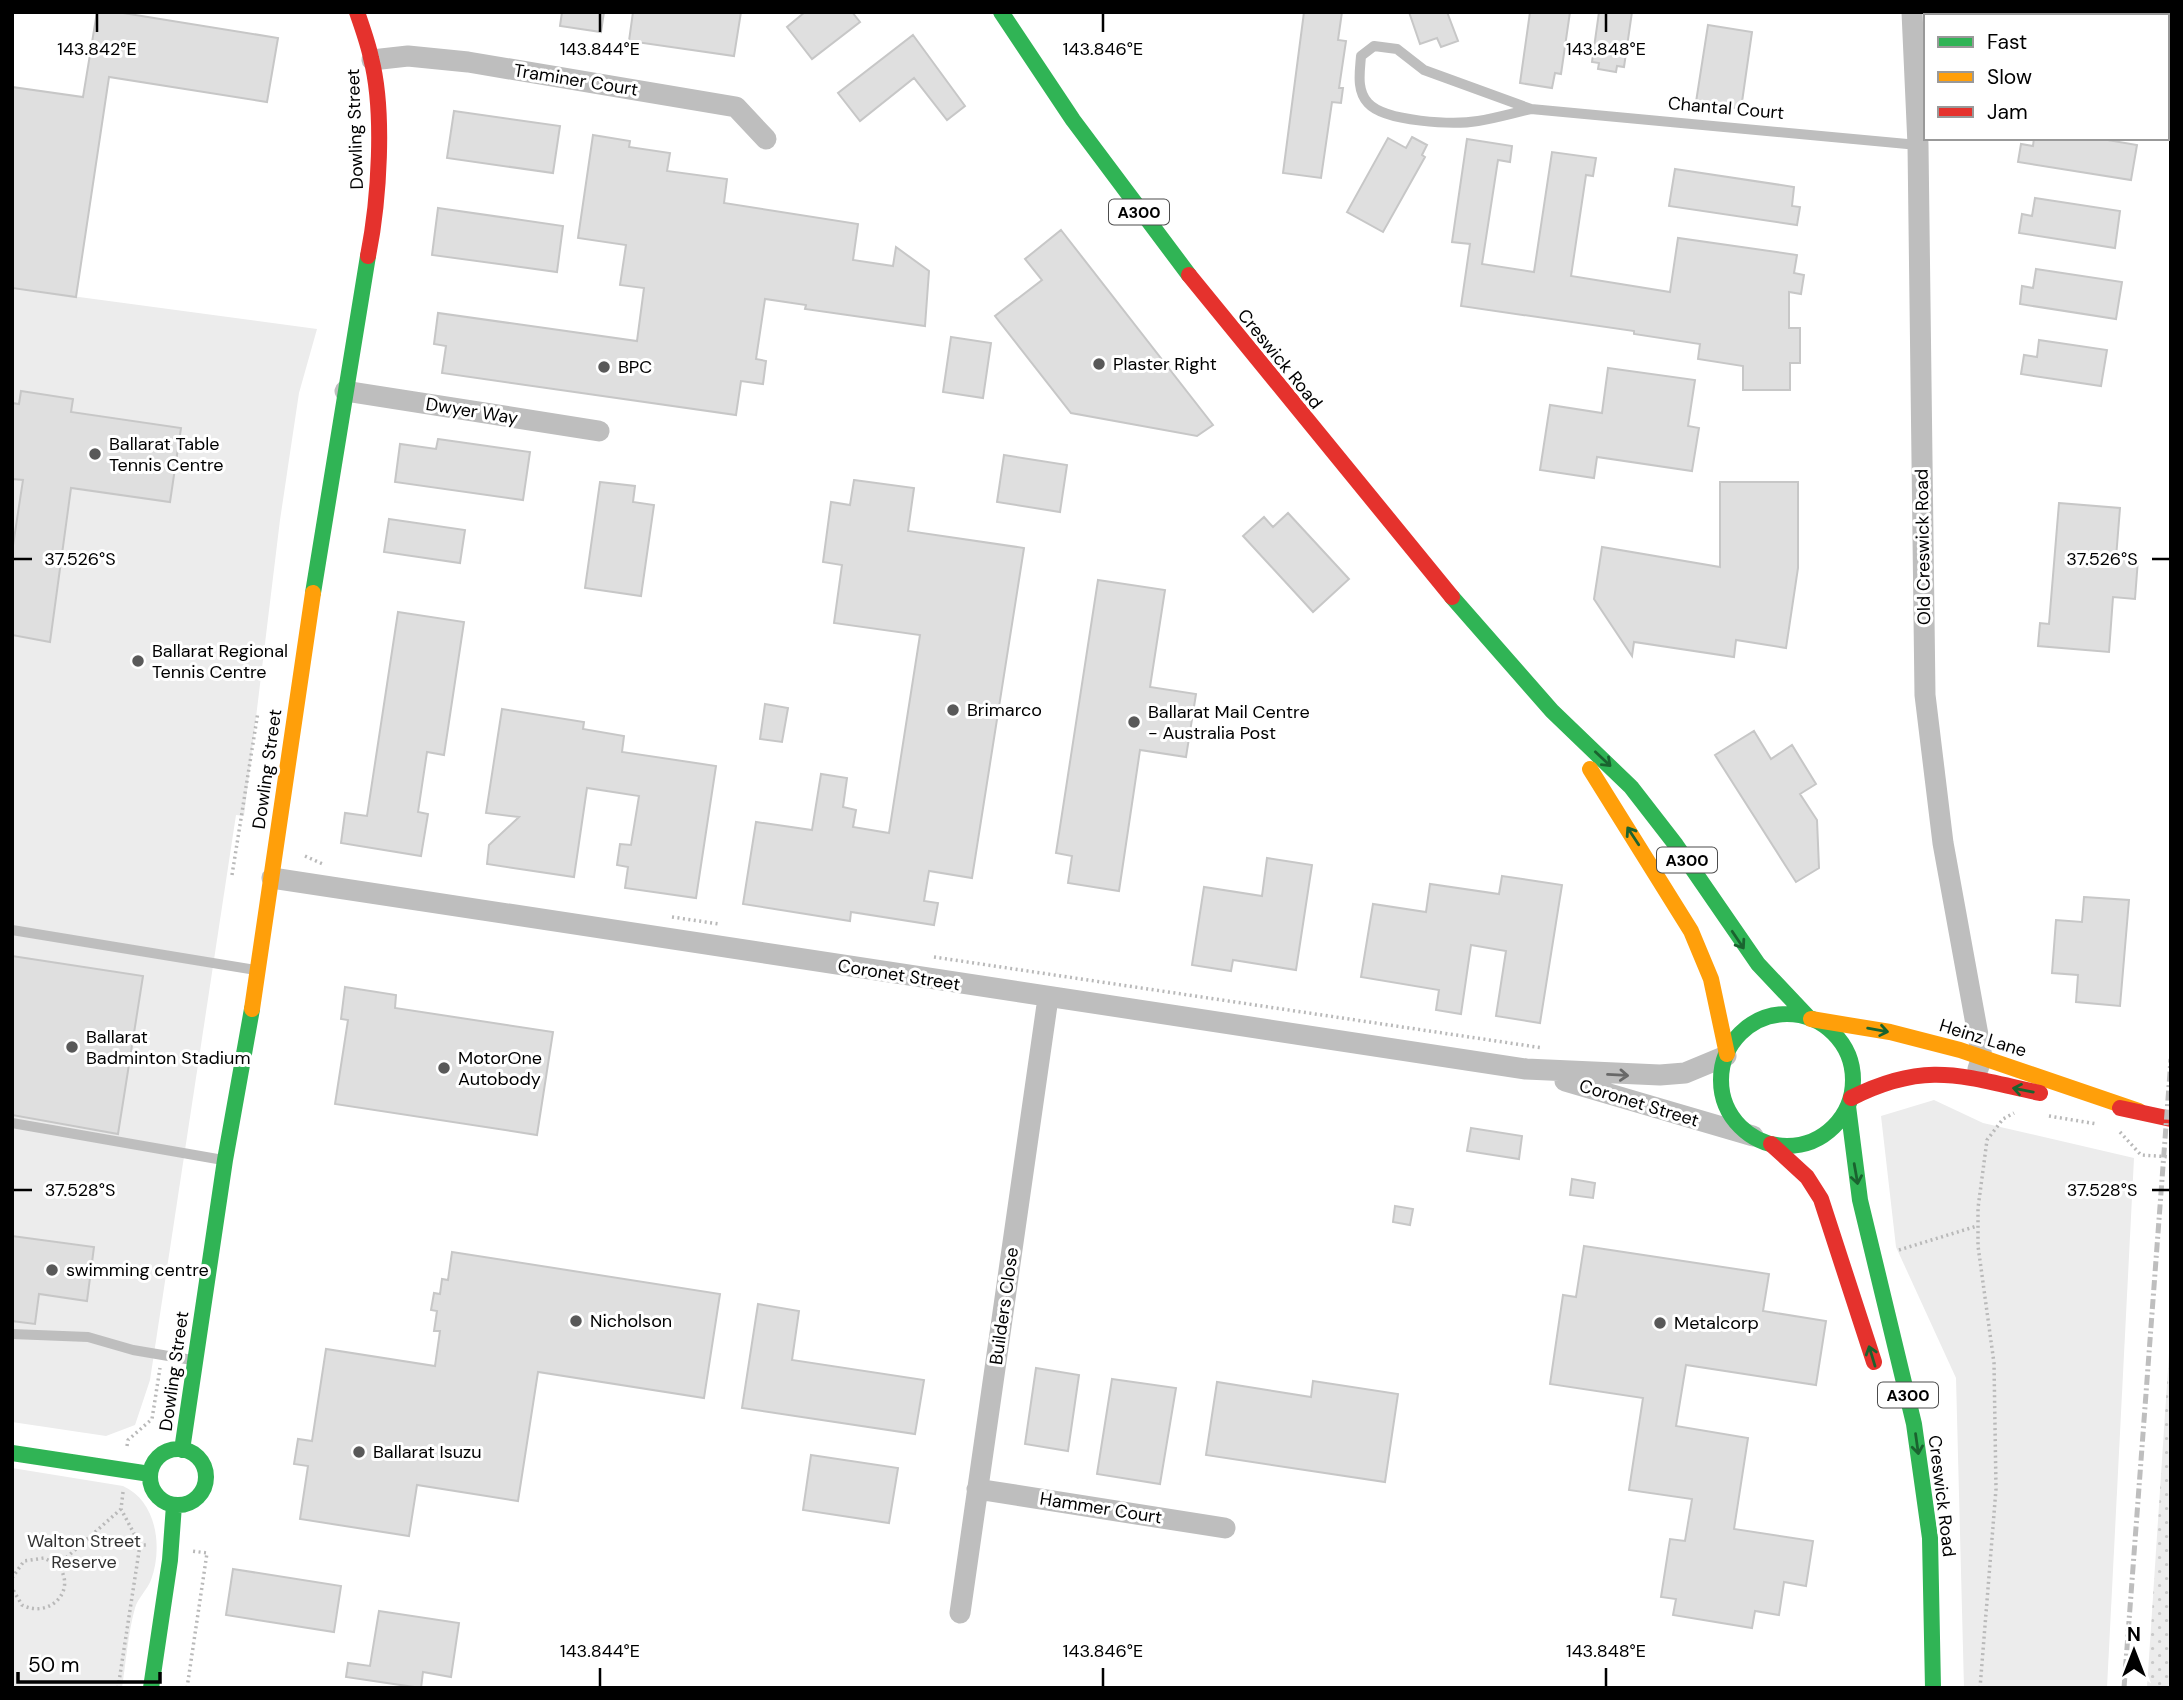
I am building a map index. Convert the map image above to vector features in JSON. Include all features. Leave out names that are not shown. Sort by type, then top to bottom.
[{"type":"main road","name":"Dowling Street","points":[[182,1450],[225,1160],[259,970],[295,707],[375,221],[379,157],[372,60],[357,12]]},
{"type":"main road","name":"Creswick Road","points":[[1001,12],[1056,99],[1166,249],[1396,530],[1553,712],[1646,804],[1694,870],[1755,965],[1810,1018]]},
{"type":"main road","name":"Creswick Road","points":[[1553,712],[1671,894],[1691,931],[1711,979],[1726,1055]]},
{"type":"main road","points":[[1726,1055],[1744,1030],[1764,1018],[1786,1014],[1810,1018]]},
{"type":"main road","name":"Heinz Lane","points":[[1810,1018],[1889,1032],[1979,1067],[2171,1119]]},
{"type":"main road","name":"A300","points":[[1810,1018],[1831,1031],[1846,1050],[1853,1073],[1850,1102]]},
{"type":"main road","name":"A300","points":[[1726,1055],[1721,1081],[1724,1097],[1735,1120],[1807,1177],[1821,1199],[1837,1239],[1878,1375]]},
{"type":"main road","name":"Heinz Lane","points":[[1850,1102],[1892,1078],[1919,1071],[1979,1067]]},
{"type":"main road","name":"Heinz Lane","points":[[1979,1067],[1985,1083],[2139,1111]]},
{"type":"main road","name":"Creswick Road","points":[[1850,1102],[1853,1159],[1873,1257],[1908,1397],[1930,1538],[1933,1688],[1914,1550]]},
{"type":"main road","points":[[1762,1140],[1794,1146],[1817,1139],[1835,1126],[1850,1102]]},
{"type":"main road","points":[[182,1450],[194,1454],[202,1463],[206,1481],[201,1493],[192,1502],[174,1505],[157,1497],[151,1486],[150,1474],[154,1462],[163,1453],[182,1450]]},
{"type":"main road","points":[[12,1453],[150,1474]]},
{"type":"main road","points":[[151,1688],[170,1560],[174,1505]]},
{"type":"street","name":"Old Creswick Road","points":[[1912,12],[1919,145],[1926,706],[1943,843],[1979,1067]]},
{"type":"street","name":"Traminer Court","points":[[372,60],[408,56],[468,62],[736,107],[766,139]]},
{"type":"street","name":"Dwyer Way","points":[[345,391],[599,431]]},
{"type":"street","name":"Coronet Street","points":[[272,878],[1526,1069],[1637,1076],[1674,1074],[1726,1055]]},
{"type":"street","name":"Builders Close","points":[[960,1613],[1048,998]]},
{"type":"street","name":"Coronet Street","points":[[1526,1069],[1762,1140]]},
{"type":"street","name":"Hammer Court","points":[[978,1489],[1225,1528]]},
{"type":"lane","name":"Chantal Court","points":[[1531,109],[1476,122],[1414,120],[1386,113],[1367,103],[1359,83],[1361,56],[1374,46],[1397,49],[1424,70],[1531,109],[1919,145]]},
{"type":"lane","points":[[12,930],[259,970]]},
{"type":"lane","points":[[12,1123],[225,1160]]},
{"type":"lane","points":[[12,1334],[88,1337],[195,1360]]},
{"type":"path","points":[[232,875],[258,712]]},
{"type":"path","points":[[305,856],[326,866]]},
{"type":"path","points":[[659,915],[726,925]]},
{"type":"path","points":[[927,956],[1543,1048]]},
{"type":"path","points":[[1980,1688],[1996,1489],[1994,1363],[1977,1226],[1986,1144],[2003,1119],[2020,1112]]},
{"type":"path","points":[[2047,1115],[2112,1127],[2141,1155],[2171,1157]]},
{"type":"path","points":[[1873,1257],[1977,1226]]},
{"type":"path","points":[[140,1545],[121,1509],[128,1440],[152,1419],[162,1355]]},
{"type":"path","points":[[58,1565],[121,1509]]},
{"type":"path","points":[[12,1578],[20,1564],[34,1557],[49,1559],[58,1565],[65,1587],[56,1603],[35,1610],[19,1601],[12,1588]]},
{"type":"path","points":[[12,1608],[19,1601]]},
{"type":"green space","points":[[12,288],[317,329],[299,393],[280,520],[244,816],[236,815],[150,1380],[135,1425],[106,1436],[12,1422]]},
{"type":"green space","points":[[1934,1100],[1983,1123],[2134,1158],[2107,1688],[1964,1688],[1956,1378],[1896,1247],[1881,1116]]},
{"type":"green space","points":[[2171,1323],[2171,1688],[2147,1688]]},
{"type":"green space","name":"Walton Street Reserve","points":[[12,1468],[123,1486],[134,1493],[150,1514],[156,1540],[155,1567],[135,1608],[122,1688],[12,1688]]},
{"type":"building","points":[[97,12],[117,12],[278,38],[267,102],[109,77],[76,297],[12,288],[12,87],[83,97]]},
{"type":"building","points":[[562,12],[604,12],[601,32],[560,26]]},
{"type":"building","points":[[633,12],[741,12],[734,56],[629,41]]},
{"type":"building","points":[[805,12],[852,12],[860,22],[812,59],[787,27]]},
{"type":"building","points":[[1304,12],[1342,12],[1338,40],[1346,41],[1339,88],[1343,88],[1341,103],[1332,102],[1321,178],[1283,173]]},
{"type":"building","points":[[1409,12],[1447,12],[1458,41],[1441,47],[1437,38],[1420,44]]},
{"type":"building","points":[[1530,12],[1570,12],[1561,74],[1555,73],[1552,88],[1520,83]]},
{"type":"building","points":[[1599,12],[1632,12],[1624,67],[1617,66],[1616,72],[1598,69],[1599,63],[1592,62]]},
{"type":"building","points":[[1708,25],[1752,32],[1741,109],[1696,102]]},
{"type":"building","points":[[913,35],[965,106],[947,120],[914,78],[860,121],[838,93]]},
{"type":"building","points":[[454,111],[560,126],[553,173],[447,158]]},
{"type":"building","points":[[593,135],[630,141],[629,147],[670,153],[667,171],[727,179],[724,203],[858,224],[853,260],[893,266],[896,247],[929,271],[925,326],[805,309],[806,305],[765,299],[756,359],[766,361],[763,384],[741,381],[736,415],[442,373],[446,346],[434,344],[438,313],[637,341],[644,288],[620,285],[626,245],[578,238]]},
{"type":"building","points":[[1412,137],[1427,145],[1422,155],[1425,157],[1383,232],[1347,212],[1388,138],[1406,148]]},
{"type":"building","points":[[1467,139],[1512,146],[1510,162],[1498,160],[1482,264],[1534,272],[1552,152],[1596,158],[1593,176],[1586,175],[1571,276],[1670,292],[1678,238],[1797,255],[1794,273],[1804,275],[1801,294],[1789,292],[1789,328],[1800,328],[1800,363],[1790,363],[1790,390],[1743,390],[1743,366],[1698,359],[1700,344],[1634,334],[1634,331],[1461,306],[1470,244],[1452,242]]},
{"type":"building","points":[[2034,140],[2108,140],[2137,145],[2131,180],[2018,162],[2021,144],[2033,146]]},
{"type":"building","points":[[1675,169],[1794,187],[1792,206],[1800,207],[1797,225],[1669,206]]},
{"type":"building","points":[[2035,198],[2120,211],[2115,248],[2019,233],[2022,214],[2032,216]]},
{"type":"building","points":[[438,208],[563,226],[557,272],[432,255]]},
{"type":"building","name":"Plaster Right","points":[[1061,230],[1213,425],[1197,436],[1071,413],[995,316],[1042,280],[1025,259]]},
{"type":"building","points":[[2036,269],[2122,282],[2116,319],[2020,304],[2022,286],[2033,288]]},
{"type":"building","points":[[951,337],[991,343],[983,398],[943,392]]},
{"type":"building","points":[[2039,340],[2107,350],[2101,386],[2021,374],[2024,355],[2037,357]]},
{"type":"building","points":[[1608,368],[1695,380],[1688,426],[1699,428],[1692,471],[1597,457],[1594,478],[1540,470],[1550,405],[1602,413]]},
{"type":"building","name":"Ballarat Table Tennis Centre","points":[[21,391],[73,399],[71,412],[181,428],[170,502],[71,488],[50,642],[12,635],[12,552],[23,480],[12,479],[12,403],[19,404]]},
{"type":"building","points":[[438,439],[530,452],[523,500],[395,482],[400,444],[436,449]]},
{"type":"building","points":[[1004,455],[1067,465],[1060,512],[997,502]]},
{"type":"building","points":[[854,480],[914,488],[908,531],[1024,548],[972,878],[929,871],[924,901],[938,903],[934,925],[851,912],[850,921],[743,904],[756,822],[812,830],[821,774],[847,778],[843,807],[856,810],[853,827],[889,833],[920,635],[834,623],[842,565],[823,562],[831,502],[850,505]]},
{"type":"building","points":[[600,482],[635,486],[633,502],[654,505],[641,596],[585,588]]},
{"type":"building","points":[[1720,482],[1798,482],[1798,568],[1786,648],[1736,640],[1734,657],[1634,642],[1632,656],[1594,599],[1602,547],[1720,567]]},
{"type":"building","points":[[2059,503],[2120,508],[2116,558],[2138,559],[2135,599],[2113,597],[2109,652],[2038,646],[2040,623],[2049,624]]},
{"type":"building","points":[[1288,513],[1349,579],[1313,612],[1243,536],[1264,517],[1273,527]]},
{"type":"building","points":[[389,519],[465,530],[460,563],[384,552]]},
{"type":"building","name":"Ballarat Mail Centre - Australia Post","points":[[1098,580],[1165,590],[1150,687],[1196,694],[1186,757],[1140,750],[1119,891],[1068,883],[1072,856],[1056,853]]},
{"type":"building","points":[[398,612],[464,622],[444,755],[427,752],[418,812],[428,814],[421,856],[341,843],[345,813],[367,816]]},
{"type":"building","points":[[765,704],[788,708],[782,742],[760,739]]},
{"type":"building","points":[[502,709],[584,722],[583,729],[624,736],[622,752],[716,766],[696,898],[625,888],[628,867],[617,865],[620,844],[631,845],[639,796],[587,788],[574,877],[487,864],[489,845],[519,817],[486,813]]},
{"type":"building","points":[[1754,731],[1771,759],[1792,745],[1816,784],[1800,794],[1817,820],[1819,868],[1796,882],[1715,755]]},
{"type":"building","points":[[1267,858],[1312,865],[1296,970],[1233,960],[1231,971],[1192,965],[1204,887],[1262,896]]},
{"type":"building","points":[[1502,876],[1562,885],[1540,1023],[1496,1016],[1506,951],[1471,945],[1461,1014],[1436,1010],[1439,990],[1361,977],[1373,904],[1426,912],[1430,884],[1499,894]]},
{"type":"building","points":[[2084,897],[2129,900],[2120,1006],[2076,1002],[2078,975],[2052,973],[2056,920],[2082,922]]},
{"type":"building","name":"Ballarat Badminton Stadium","points":[[12,956],[143,976],[118,1134],[12,1115]]},
{"type":"building","name":"MotorOne Autobody","points":[[345,987],[396,995],[395,1008],[553,1032],[537,1135],[335,1104],[348,1020],[341,1019]]},
{"type":"building","points":[[1471,1128],[1522,1136],[1519,1159],[1467,1151]]},
{"type":"building","points":[[1572,1179],[1595,1183],[1593,1198],[1570,1195]]},
{"type":"building","points":[[1395,1206],[1413,1209],[1410,1225],[1393,1222]]},
{"type":"building","name":"swimming centre","points":[[12,1236],[94,1247],[87,1301],[39,1294],[35,1324],[12,1321]]},
{"type":"building","points":[[1584,1246],[1769,1274],[1763,1311],[1826,1321],[1816,1385],[1686,1365],[1676,1426],[1748,1438],[1734,1529],[1813,1541],[1806,1586],[1784,1582],[1779,1615],[1755,1611],[1752,1628],[1673,1615],[1676,1599],[1661,1597],[1670,1539],[1685,1541],[1692,1499],[1629,1490],[1643,1398],[1550,1384],[1563,1295],[1576,1297]]},
{"type":"building","points":[[452,1252],[720,1294],[704,1398],[538,1372],[518,1501],[417,1485],[409,1536],[300,1519],[308,1466],[294,1464],[298,1439],[312,1441],[326,1349],[435,1366],[440,1331],[434,1331],[437,1311],[431,1310],[434,1293],[440,1294],[442,1279],[448,1280]]},
{"type":"building","points":[[758,1304],[799,1311],[792,1360],[924,1380],[915,1434],[742,1408]]},
{"type":"building","points":[[1036,1368],[1079,1375],[1068,1451],[1025,1444]]},
{"type":"building","points":[[1112,1379],[1176,1388],[1160,1484],[1097,1474]]},
{"type":"building","points":[[1313,1381],[1398,1394],[1385,1482],[1206,1455],[1217,1382],[1311,1397]]},
{"type":"building","points":[[811,1455],[898,1468],[889,1523],[803,1510]]},
{"type":"building","points":[[233,1569],[341,1586],[334,1632],[226,1615]]},
{"type":"building","points":[[379,1611],[459,1623],[451,1677],[423,1672],[421,1688],[346,1677],[348,1663],[370,1666]]},
{"type":"railway","points":[[2124,1688],[2171,1059]]},
{"type":"traffic: fast","points":[[1001,12],[1073,120],[1189,275]]},
{"type":"traffic: fast","points":[[313,593],[368,256]]},
{"type":"traffic: fast","points":[[1452,597],[1552,711],[1631,787],[1676,845],[1758,964],[1809,1018]]},
{"type":"traffic: fast","points":[[182,1450],[225,1160],[252,1009]]},
{"type":"traffic: fast","points":[[1787,1014],[1812,1019],[1834,1033],[1848,1055],[1853,1080],[1848,1105],[1834,1127],[1812,1141],[1787,1146],[1762,1141],[1740,1127],[1726,1105],[1721,1080],[1726,1055],[1740,1033],[1762,1019],[1787,1014]]},
{"type":"traffic: fast","points":[[1848,1106],[1860,1200],[1914,1424],[1930,1538],[1933,1688]]},
{"type":"traffic: fast","points":[[172,1449],[184,1449],[198,1457],[206,1471],[206,1477],[204,1488],[198,1497],[184,1505],[172,1505],[155,1493],[150,1483],[150,1471],[162,1454],[172,1449]]},
{"type":"traffic: fast","points":[[12,1453],[150,1474]]},
{"type":"traffic: fast","points":[[151,1688],[170,1560],[174,1505]]},
{"type":"traffic: slow","points":[[252,1009],[313,593]]},
{"type":"traffic: slow","points":[[1590,769],[1691,931],[1711,979],[1727,1054]]},
{"type":"traffic: slow","points":[[1811,1019],[1890,1032],[1960,1050],[2139,1111]]},
{"type":"traffic: jam","points":[[357,12],[370,52],[378,104],[379,157],[368,256]]},
{"type":"traffic: jam","points":[[1189,275],[1452,597]]},
{"type":"traffic: jam","points":[[1851,1098],[1877,1086],[1923,1075],[1966,1077],[2040,1093]]},
{"type":"traffic: jam","points":[[2120,1108],[2171,1119]]},
{"type":"traffic: jam","points":[[1771,1144],[1807,1177],[1821,1199],[1874,1362]]},
{"type":"place","name":"Plaster Right","points":[[1099,364]]},
{"type":"place","name":"BPC","points":[[604,367]]},
{"type":"place","name":"Ballarat Table Tennis Centre","points":[[95,454]]},
{"type":"place","name":"Ballarat Regional Tennis Centre","points":[[138,661]]},
{"type":"place","name":"Brimarco","points":[[953,710]]},
{"type":"place","name":"Ballarat Mail Centre - Australia Post","points":[[1134,722]]},
{"type":"place","name":"Ballarat Badminton Stadium","points":[[72,1047]]},
{"type":"place","name":"MotorOne Autobody","points":[[444,1068]]},
{"type":"place","name":"swimming centre","points":[[52,1270]]},
{"type":"place","name":"Nicholson","points":[[576,1321]]},
{"type":"place","name":"Metalcorp","points":[[1660,1323]]},
{"type":"place","name":"Ballarat Isuzu","points":[[359,1452]]}]
